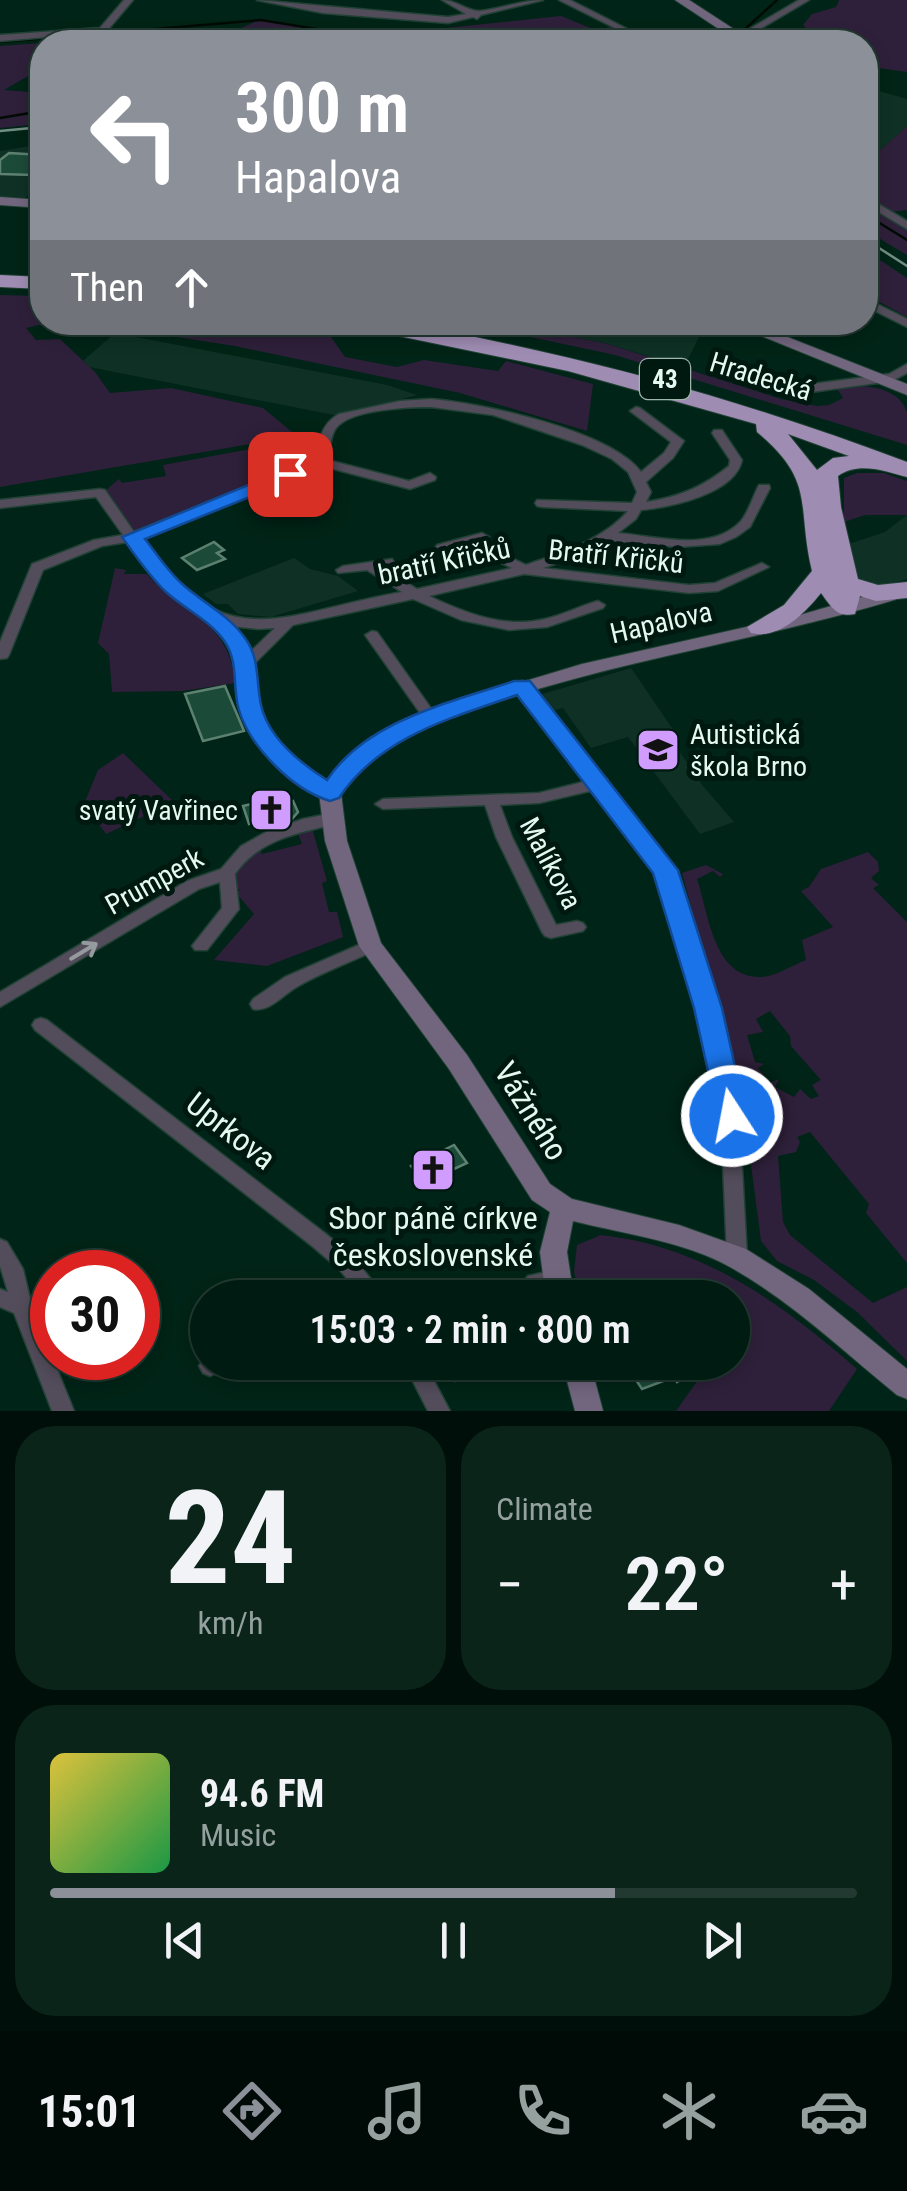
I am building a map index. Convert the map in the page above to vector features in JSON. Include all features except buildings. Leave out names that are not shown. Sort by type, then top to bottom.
[{"type":"highway","points":[[5,284],[30,283]]},
{"type":"highway","points":[[5,284],[30,289]]},
{"type":"highway","name":"Hradecká","points":[[428,335],[528,354],[694,397],[905,469]]},
{"type":"highway","name":"Hradecká","points":[[478,335],[699,388],[905,469]]},
{"type":"highway","points":[[694,397],[762,426],[800,456],[812,478],[824,572],[832,596],[907,590]]},
{"type":"highway","points":[[847,596],[826,474],[835,464],[854,461],[905,469]]},
{"type":"highway","points":[[760,628],[793,610],[824,572]]},
{"type":"street","points":[[103,30],[129,0]]},
{"type":"street","points":[[262,0],[424,20],[478,16],[532,1]]},
{"type":"street","points":[[446,0],[478,16]]},
{"type":"street","points":[[563,0],[624,30]]},
{"type":"street","points":[[681,0],[722,30]]},
{"type":"street","points":[[752,30],[805,0]]},
{"type":"street","points":[[0,38],[30,36]]},
{"type":"street","points":[[0,201],[30,203]]},
{"type":"street","points":[[878,207],[907,226]]},
{"type":"street","points":[[878,307],[907,324]]},
{"type":"street","points":[[768,335],[907,390]]},
{"type":"street","points":[[788,391],[880,378],[907,368]]},
{"type":"street","points":[[321,462],[334,423],[410,401],[476,406],[569,437],[616,456],[641,479],[678,441],[636,411]]},
{"type":"street","name":"bratří Křičků","points":[[542,503],[639,508],[694,494],[730,472],[736,460],[718,433]]},
{"type":"street","points":[[2,654],[37,566],[99,543],[132,537],[321,462],[410,485],[430,477]]},
{"type":"street","name":"bratří Křičků","points":[[289,623],[526,570],[605,537],[639,508],[644,492],[641,479]]},
{"type":"street","name":"bratří Křičků","points":[[605,537],[696,542],[727,537],[746,523],[764,488]]},
{"type":"street","points":[[0,504],[94,491],[173,587],[216,618],[237,642],[246,664],[250,708],[262,735],[300,774],[330,793]]},
{"type":"street","name":"Bratří Křičků","points":[[442,548],[482,537]]},
{"type":"street","name":"Bratří Křičků","points":[[466,541],[526,570],[706,590],[762,566]]},
{"type":"street","name":"Bratří Křičků","points":[[342,570],[387,562]]},
{"type":"street","name":"Bratří Křičků","points":[[369,565],[414,596],[489,622],[518,627],[542,624],[598,605]]},
{"type":"street","name":"Hapalova","points":[[330,793],[346,768],[366,752],[430,717],[522,686],[760,628],[847,596]]},
{"type":"street","points":[[216,618],[250,624],[289,623]]},
{"type":"street","points":[[246,664],[268,638],[289,623]]},
{"type":"street","points":[[372,635],[430,717]]},
{"type":"street","points":[[522,686],[665,870],[708,1008],[732,1116],[736,1258]]},
{"type":"street","name":"Malíkova","points":[[383,804],[539,798],[601,783]]},
{"type":"street","name":"Vážného","points":[[330,793],[340,855],[370,946],[386,973],[458,1062],[531,1182],[564,1208]]},
{"type":"street","name":"Malíkova","points":[[490,800],[504,837],[552,932],[578,927]]},
{"type":"street","name":"Prumperk","points":[[0,1000],[192,885],[227,873],[234,860],[259,840],[334,820]]},
{"type":"street","points":[[201,946],[231,910],[227,873]]},
{"type":"street","points":[[259,1004],[291,982],[370,946]]},
{"type":"street","name":"Uprkova","points":[[41,1024],[319,1240],[357,1280]]},
{"type":"street","points":[[557,1280],[553,1244],[564,1208],[680,1236],[736,1258],[799,1296],[907,1386]]},
{"type":"street","points":[[0,1248],[14,1269],[22,1307],[63,1411]]},
{"type":"street","points":[[0,1298],[22,1307]]},
{"type":"street","points":[[421,1380],[433,1408]]},
{"type":"street","points":[[581,1380],[589,1411]]},
{"type":"shaded area","points":[[839,0],[907,0],[907,72],[878,68],[878,30],[808,30],[803,25],[812,14],[836,7]]},
{"type":"shaded area","points":[[561,16],[596,30],[428,30]]},
{"type":"shaded area","points":[[262,19],[329,30],[224,30],[239,29]]},
{"type":"shaded area","points":[[30,44],[30,75],[4,90],[30,92],[30,125],[0,128],[0,46]]},
{"type":"shaded area","points":[[878,91],[907,99],[907,126],[878,152]]},
{"type":"shaded area","points":[[907,126],[907,210],[890,212],[878,204],[878,152]]},
{"type":"shaded area","points":[[30,146],[30,192],[26,198],[0,197],[0,151]]},
{"type":"shaded area","points":[[878,211],[907,230],[907,255],[878,238]]},
{"type":"shaded area","points":[[878,259],[907,278],[907,317],[878,301]]},
{"type":"shaded area","points":[[0,295],[30,296],[30,327],[26,328],[30,335],[36,340],[60,339],[95,372],[110,393],[171,388],[263,408],[297,436],[0,487]]},
{"type":"shaded area","points":[[113,335],[125,335],[387,385],[417,395],[339,416],[89,367],[83,361]]},
{"type":"shaded area","points":[[164,335],[330,335],[345,357],[397,367],[424,360],[498,371],[506,361],[593,384],[587,431],[460,393]]},
{"type":"shaded area","points":[[521,335],[565,335],[608,344],[781,399],[817,406],[843,398],[836,387],[877,388],[895,396],[907,412],[907,445],[615,355]]},
{"type":"shaded area","points":[[565,335],[700,335],[684,367]]},
{"type":"shaded area","points":[[321,436],[315,462],[135,533],[106,490],[119,479],[122,483],[166,476],[163,465]]},
{"type":"shaded area","points":[[857,473],[884,473],[907,481],[907,515],[865,515],[844,522],[844,478]]},
{"type":"shaded area","points":[[907,515],[907,579],[880,587],[854,579],[846,545],[885,532]]},
{"type":"shaded area","points":[[294,558],[310,569],[338,576],[358,591],[271,617],[238,614],[228,604],[216,604],[203,594]]},
{"type":"shaded area","points":[[115,568],[126,570],[124,574],[147,574],[214,631],[231,662],[235,683],[183,691],[112,692],[109,654],[98,643]]},
{"type":"shaded area","name":"Autistická škola Brno","points":[[631,668],[674,731],[667,733],[703,786],[734,822],[700,834],[628,737],[591,748],[563,708],[551,711],[539,695]]},
{"type":"shaded area","points":[[123,753],[174,802],[106,834],[84,804],[98,770]]},
{"type":"shaded area","points":[[312,828],[327,881],[322,883],[329,912],[337,912],[343,937],[267,966],[214,960],[254,914],[236,893],[240,890],[231,884],[236,869],[258,846],[262,854],[302,844],[297,831]]},
{"type":"shaded area","points":[[868,852],[878,862],[879,871],[871,878],[879,885],[873,888],[907,922],[907,1263],[866,1213],[869,1204],[810,1132],[797,1137],[800,1142],[796,1152],[778,1156],[783,1222],[790,1235],[873,1303],[907,1287],[907,1361],[857,1312],[814,1280],[777,1261],[761,1241],[742,1096],[682,873],[706,865],[723,874],[720,877],[713,871],[697,879],[710,926],[732,967],[745,975],[761,977],[806,960],[802,940],[833,927],[801,891],[809,887],[821,869]],"holes":[[[770,1011],[790,1036],[791,1046],[821,1080],[812,1085],[819,1096],[811,1099],[800,1089],[794,1097],[775,1087],[779,1079],[770,1083],[758,1068],[764,1064],[755,1062],[747,1035],[763,1032],[756,1019]]]},
{"type":"shaded area","points":[[601,1235],[638,1241],[674,1251],[736,1280],[576,1280],[577,1245]]},
{"type":"shaded area","points":[[750,1288],[800,1322],[857,1369],[829,1411],[676,1411],[698,1380],[750,1380]]},
{"type":"waterway","points":[[744,30],[777,0]]},
{"type":"waterway","points":[[142,30],[261,20],[323,30]]},
{"type":"waterway","points":[[0,42],[30,39]]},
{"type":"waterway","points":[[0,118],[30,113]]},
{"type":"waterway","points":[[878,222],[907,240]]},
{"type":"railway","points":[[0,131],[30,128]]},
{"type":"railway","points":[[878,247],[907,266]]},
{"type":"place","name":"Autistická škola Brno","points":[[658,750]]},
{"type":"place","name":"svatý Vavřinec","points":[[271,810]]},
{"type":"place","name":"Sbor páně církve československé","points":[[433,1170]]},
{"type":"route","points":[[290,474],[132,537],[173,587],[216,618],[241,648],[256,727],[300,774],[330,793],[346,768],[378,743],[430,717],[522,686],[665,870],[708,1008],[732,1116]]}]
